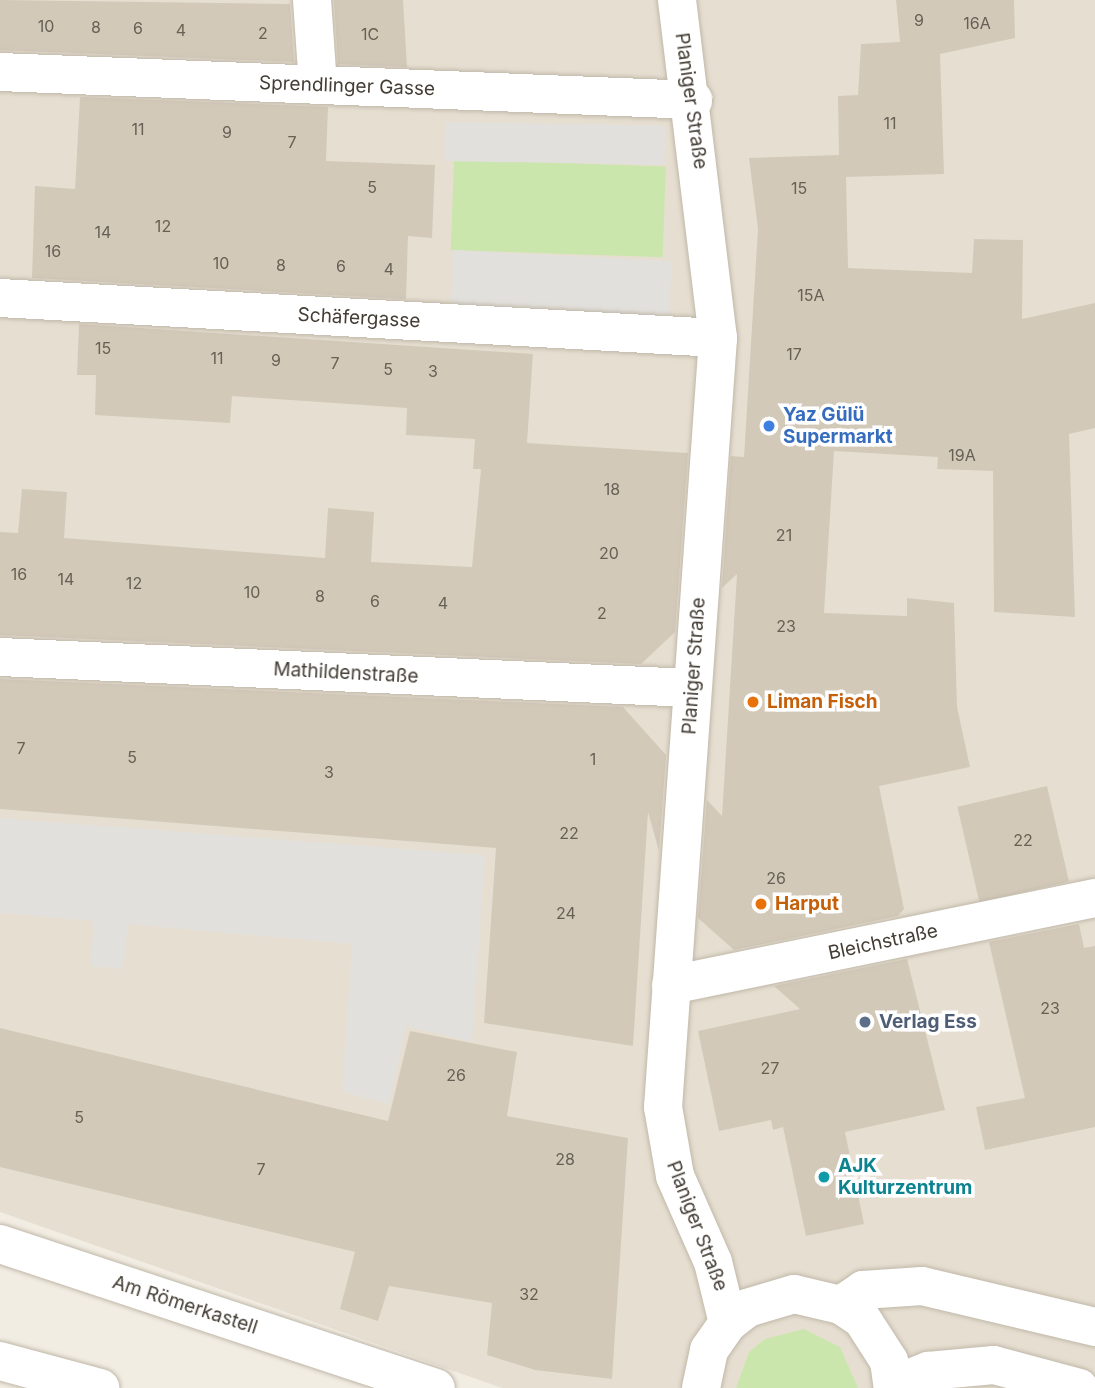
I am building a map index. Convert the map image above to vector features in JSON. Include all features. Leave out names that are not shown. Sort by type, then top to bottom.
[{"type":"street","points":[[312,0],[318,85]]},
{"type":"street","name":"Planiger Straße","points":[[677,0],[694,100],[718,338],[671,985],[666,1141],[724,1294],[728,1323]]},
{"type":"street","name":"Sprendlinger Gasse","points":[[0,72],[694,100]]},
{"type":"street","name":"Schäfergasse","points":[[0,298],[718,338]]},
{"type":"street","name":"Mathildenstraße","points":[[0,657],[692,688]]},
{"type":"street","name":"Bleichstraße","points":[[671,985],[1095,898]]},
{"type":"street","name":"Am Römerkastell","points":[[0,1244],[436,1388]]},
{"type":"street","points":[[841,1305],[863,1290],[922,1286],[1095,1327]]},
{"type":"street","points":[[694,1381],[728,1323],[758,1303],[794,1294],[841,1305],[878,1338],[893,1386],[928,1371],[994,1365],[1079,1388]]},
{"type":"street","points":[[0,1362],[100,1388]]},
{"type":"street","name":"Am Römerkastell","points":[[370,1366],[409,1388]]},
{"type":"shaded area","points":[[0,0],[1095,0],[1095,1388],[502,1388],[0,1212]]},
{"type":"shaded area","points":[[445,122],[665,126],[664,165],[444,161]]},
{"type":"shaded area","points":[[453,250],[672,261],[669,318],[450,307]]},
{"type":"shaded area","points":[[0,818],[485,855],[472,1042],[406,1026],[389,1104],[342,1092],[352,944],[128,924],[123,969],[90,966],[94,921],[0,913]]},
{"type":"green space","points":[[454,159],[666,166],[663,257],[451,250]]},
{"type":"green space","points":[[804,1329],[840,1347],[858,1388],[736,1388],[749,1352],[765,1339]]},
{"type":"building","points":[[0,0],[290,4],[294,62],[0,50]]},
{"type":"building","points":[[334,0],[403,0],[407,67],[338,64]]},
{"type":"building","points":[[896,0],[1014,0],[1015,38],[940,54],[944,174],[846,177],[848,268],[972,273],[974,239],[1023,240],[1022,319],[1095,303],[1095,428],[1069,434],[1075,617],[994,612],[993,471],[937,469],[938,457],[834,451],[824,613],[907,616],[907,598],[954,603],[957,707],[970,767],[879,786],[904,909],[898,916],[734,950],[698,918],[707,800],[722,816],[737,574],[722,588],[731,456],[744,457],[758,229],[749,158],[839,155],[838,96],[858,95],[861,44],[900,42]]},
{"type":"building","points":[[80,97],[328,107],[326,161],[435,165],[432,238],[408,236],[406,299],[32,278],[35,186],[75,189]]},
{"type":"building","points":[[79,324],[533,354],[527,443],[688,453],[675,632],[641,664],[0,635],[0,532],[18,533],[22,489],[67,492],[64,538],[325,558],[328,508],[374,512],[371,562],[472,567],[481,469],[473,469],[475,439],[406,435],[407,408],[232,396],[230,423],[95,415],[96,375],[77,375]]},
{"type":"building","points":[[0,679],[623,707],[666,755],[659,851],[648,812],[633,1046],[484,1023],[496,848],[0,809]]},
{"type":"building","points":[[1047,786],[1069,881],[979,902],[957,807]]},
{"type":"building","points":[[1079,924],[1084,948],[1095,946],[1095,1127],[985,1150],[976,1107],[1025,1098],[989,942]]},
{"type":"building","points":[[907,959],[945,1110],[845,1132],[864,1224],[806,1236],[783,1127],[773,1130],[771,1120],[719,1131],[698,1031],[800,1009],[774,986]]},
{"type":"building","points":[[0,1028],[388,1121],[410,1031],[517,1052],[507,1116],[628,1138],[612,1379],[535,1370],[487,1355],[492,1303],[389,1286],[378,1321],[340,1309],[355,1252],[0,1167]]},
{"type":"place","name":"Yaz Gülü Supermarkt","points":[[769,426]]},
{"type":"place","name":"Liman Fisch","points":[[753,702]]},
{"type":"place","name":"Harput","points":[[761,904]]},
{"type":"place","name":"Verlag Ess","points":[[865,1022]]},
{"type":"place","name":"AJK Kulturzentrum","points":[[824,1177]]}]
